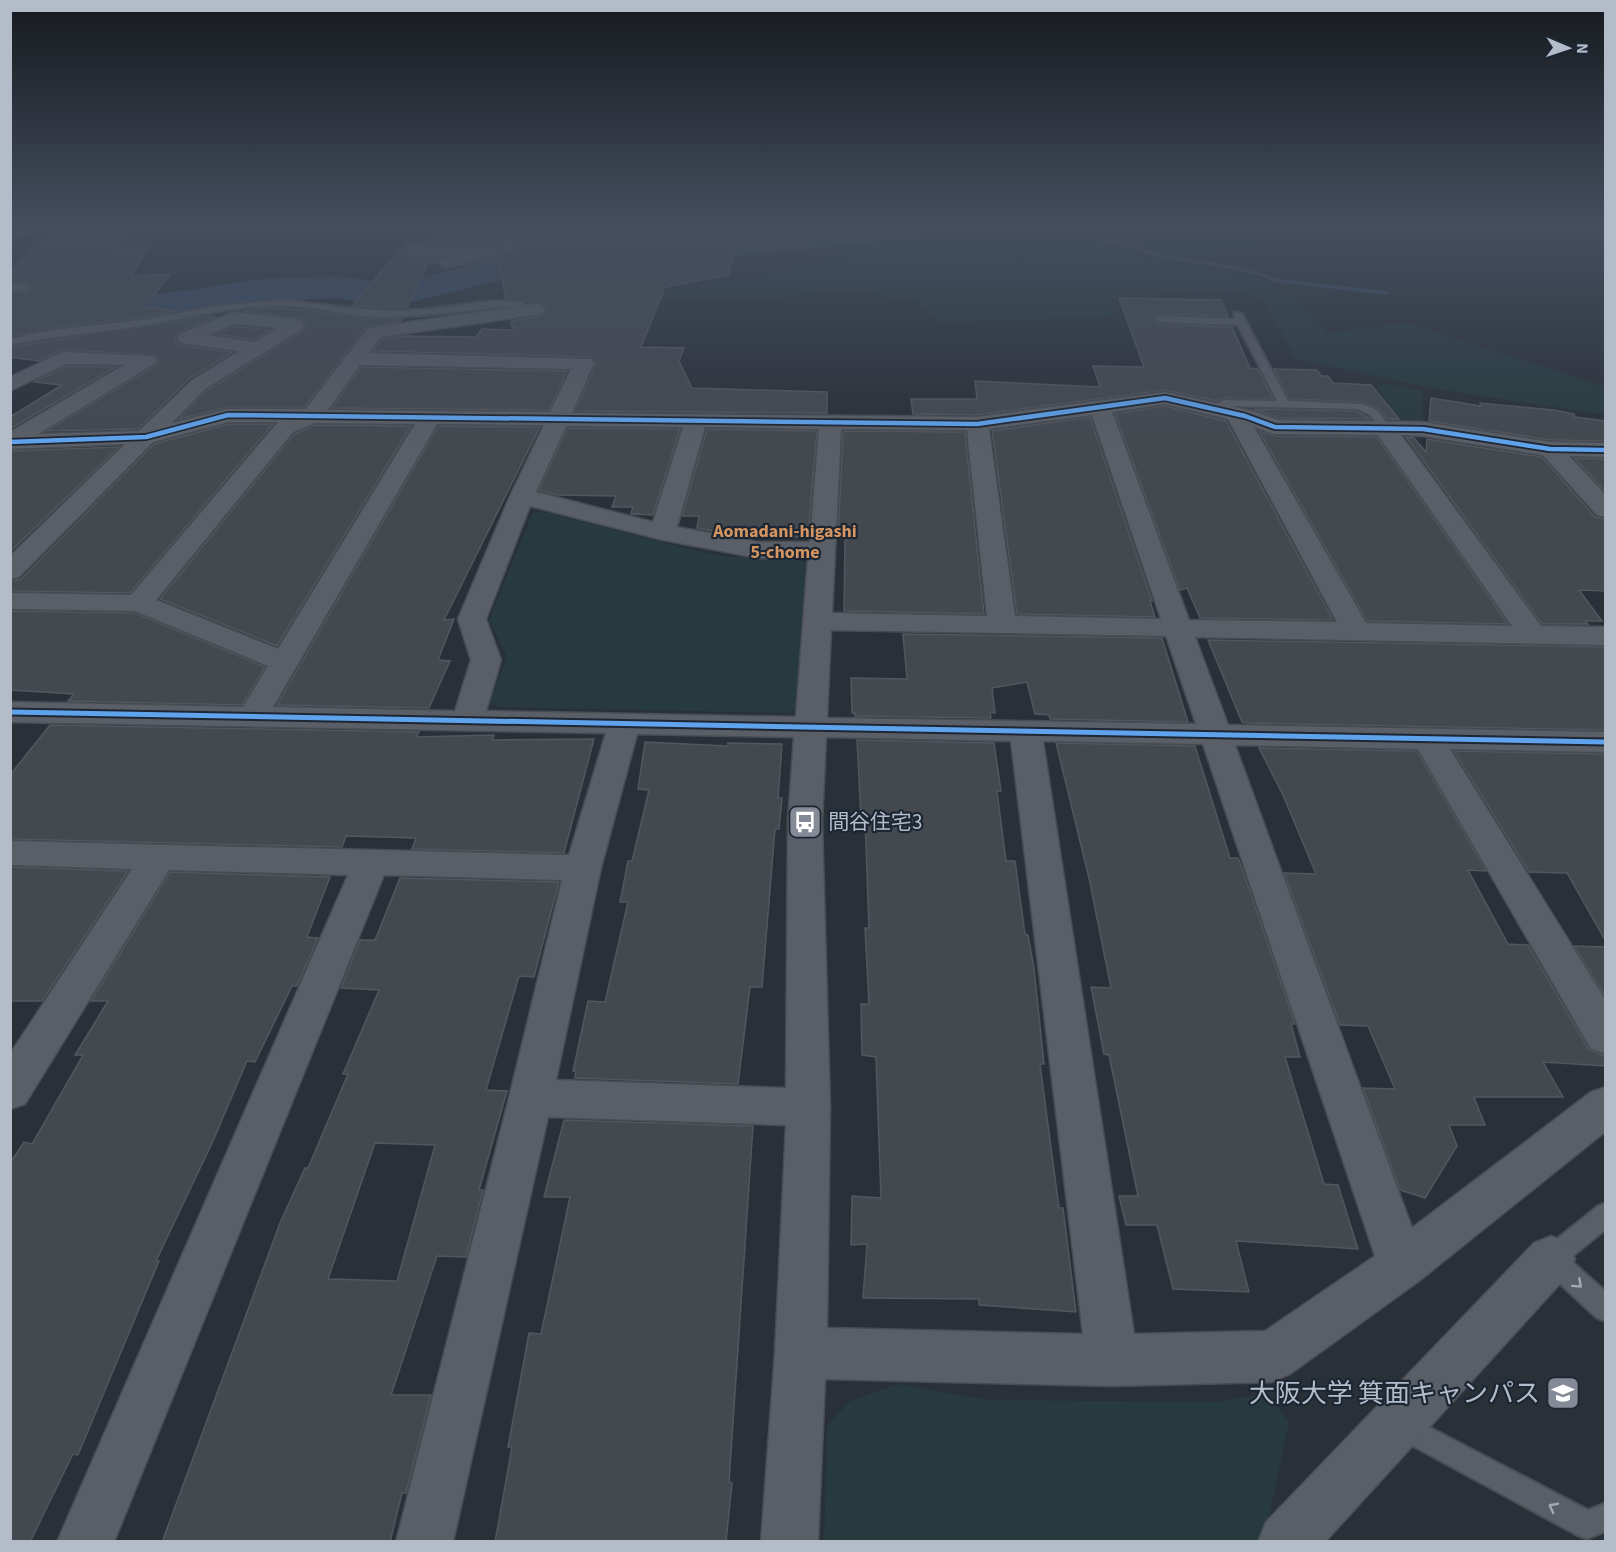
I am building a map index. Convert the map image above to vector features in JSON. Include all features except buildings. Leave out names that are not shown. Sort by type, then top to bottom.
[{"type":"street","points":[[139,603],[285,427],[312,416],[375,332],[529,311]]},
{"type":"street","points":[[10,571],[198,385],[258,348]]},
{"type":"street","points":[[10,385],[63,357],[147,360],[10,441]]},
{"type":"street","points":[[354,359],[584,363],[522,496],[472,619],[486,660],[467,721]]},
{"type":"street","points":[[10,441],[146,436],[228,415],[977,423],[1165,398],[1275,427],[1423,429],[1550,449],[1605,450]]},
{"type":"street","points":[[1100,407],[1402,1265]]},
{"type":"street","points":[[1224,412],[1356,632]]},
{"type":"street","points":[[252,717],[430,417]]},
{"type":"street","points":[[663,532],[696,420]]},
{"type":"street","points":[[789,1542],[801,1353],[808,1107],[805,822],[830,422]]},
{"type":"street","points":[[977,423],[1002,625]]},
{"type":"street","points":[[1386,430],[1533,635]]},
{"type":"street","points":[[1550,449],[1605,510]]},
{"type":"street","points":[[522,496],[663,532],[758,550],[822,550]]},
{"type":"street","points":[[10,601],[139,603],[284,662]]},
{"type":"street","points":[[818,621],[1605,636]]},
{"type":"street","points":[[10,712],[1605,742]]},
{"type":"street","points":[[424,1542],[531,1098],[583,868],[624,724]]},
{"type":"street","points":[[1026,731],[1112,1360]]},
{"type":"street","points":[[1428,739],[1605,1037]]},
{"type":"street","points":[[10,853],[583,868]]},
{"type":"street","points":[[10,1091],[159,856]]},
{"type":"street","points":[[85,1542],[372,861]]},
{"type":"street","points":[[531,1098],[808,1107]]},
{"type":"street","points":[[801,1353],[1112,1360],[1272,1356],[1402,1265],[1605,1105]]},
{"type":"street","points":[[1287,1542],[1551,1260]]},
{"type":"lane","points":[[10,342],[51,333],[143,323],[216,309],[264,304],[302,304],[363,313],[416,313],[508,304],[521,305],[529,311]]},
{"type":"lane","points":[[1160,319],[1239,318],[1284,404]]},
{"type":"lane","points":[[1224,412],[1225,403],[1359,406],[1374,413],[1386,430]]},
{"type":"lane","points":[[1605,1214],[1551,1260],[1605,1309]]},
{"type":"lane","points":[[1398,1423],[1592,1528]]},
{"type":"green space","points":[[626,299],[775,299],[674,300],[596,309]]},
{"type":"green space","points":[[902,299],[1112,299],[1116,317],[939,322],[917,301]]},
{"type":"green space","points":[[1263,299],[1296,299],[1327,333],[1407,323],[1605,387],[1605,415],[1437,389],[1296,359]]},
{"type":"green space","points":[[1391,384],[1423,392],[1423,424],[1394,422],[1384,415],[1373,402],[1388,402],[1376,387]]},
{"type":"green space","points":[[545,512],[702,552],[734,557],[788,557],[807,562],[799,707],[789,713],[498,707],[490,702],[507,657],[489,620],[532,514]]},
{"type":"green space","points":[[898,1384],[988,1400],[1219,1402],[1265,1393],[1289,1422],[1264,1541],[824,1542],[827,1425],[850,1401]]},
{"type":"waterway","points":[[54,322],[200,299]]},
{"type":"cycle path","points":[[10,442],[146,437],[228,415],[977,424],[1165,398],[1245,416],[1275,427],[1423,429],[1550,449],[1606,450]]},
{"type":"cycle path","points":[[10,712],[1606,742]]},
{"type":"place","name":"間谷住宅3","points":[[805,822]]},
{"type":"place","name":"大阪大学 箕面キャンパス","points":[[1563,1393]]},
{"type":"district","name":"Aomadani-higashi 5-chome","points":[[785,541]]}]
